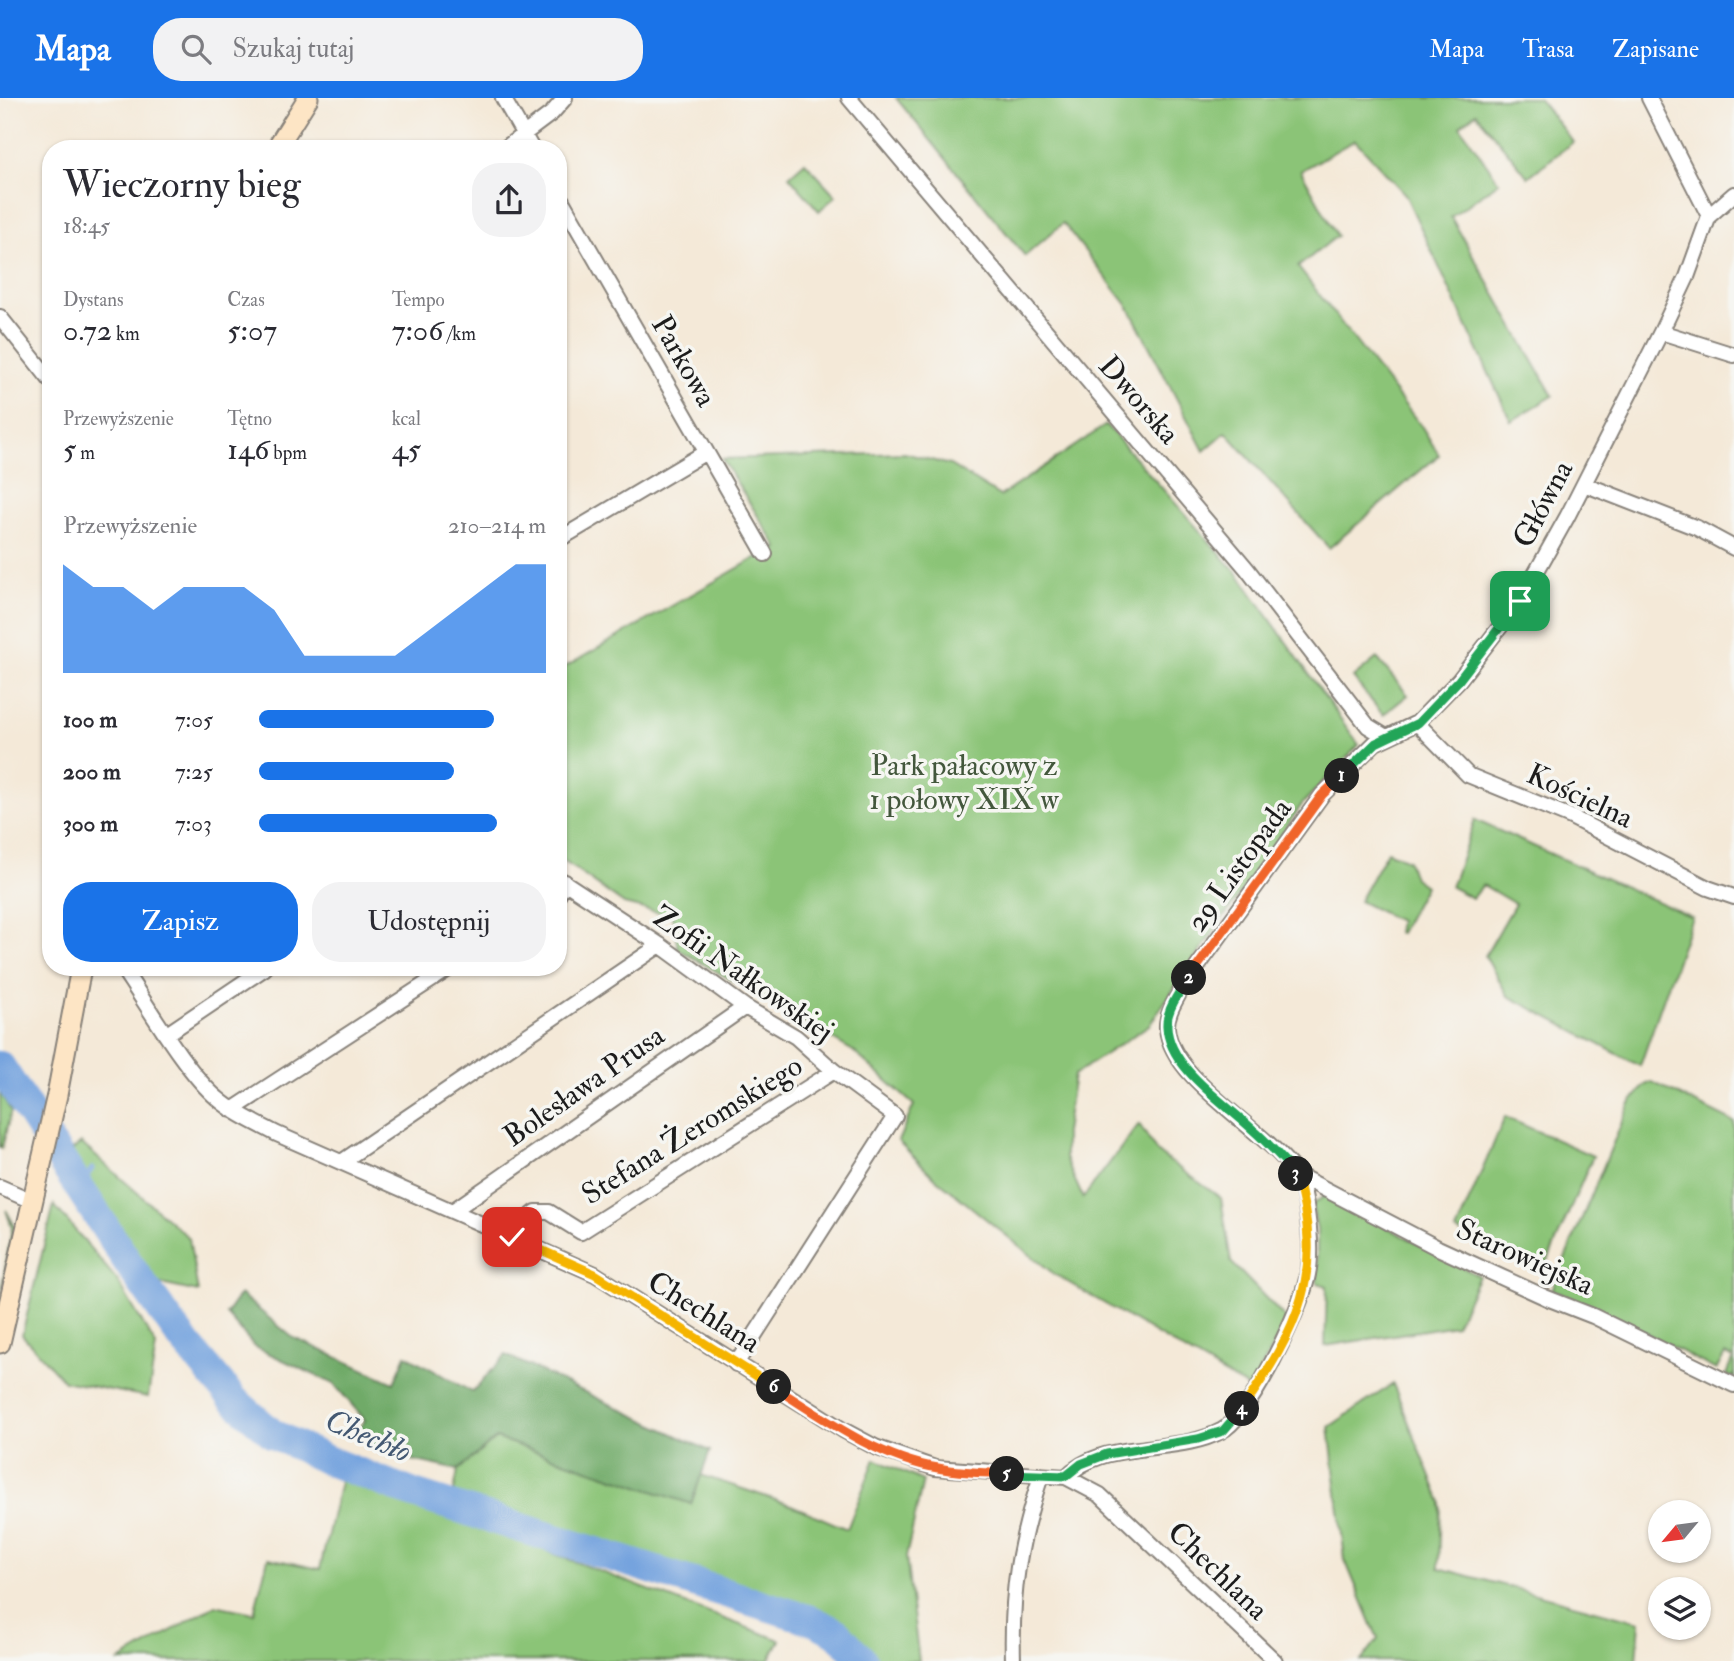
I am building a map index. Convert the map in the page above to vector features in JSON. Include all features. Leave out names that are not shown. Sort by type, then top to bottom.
[{"type":"street","points":[[282,140],[308,98]]},
{"type":"street","points":[[503,98],[527,140]]},
{"type":"street","points":[[516,140],[552,113],[565,98]]},
{"type":"street","name":"Dworska","points":[[849,98],[1247,569],[1368,726],[1386,737]]},
{"type":"street","points":[[1649,98],[1709,215],[1734,194]]},
{"type":"street","name":"Parkowa","points":[[567,210],[765,554]]},
{"type":"street","name":"Główna","points":[[1386,737],[1418,723],[1459,680],[1520,601],[1584,484],[1661,332],[1687,277],[1709,215]]},
{"type":"street","points":[[0,317],[42,370]]},
{"type":"street","points":[[1661,332],[1734,355]]},
{"type":"street","points":[[567,535],[706,452]]},
{"type":"street","points":[[1584,484],[1697,528],[1734,548]]},
{"type":"street","name":"Kościelna","points":[[1418,723],[1468,775],[1571,817],[1708,888],[1734,897]]},
{"type":"street","name":"29 Listopada","points":[[1066,1476],[1081,1464],[1107,1454],[1198,1439],[1223,1431],[1276,1359],[1306,1284],[1311,1247],[1307,1211],[1296,1174],[1251,1128],[1199,1083],[1174,1051],[1167,1025],[1182,988],[1312,809],[1340,778],[1376,743],[1386,737]]},
{"type":"street","name":"Zofii Nałkowskiej","points":[[567,889],[660,945],[745,1007],[796,1037],[834,1071],[895,1116],[736,1364]]},
{"type":"street","points":[[343,1161],[660,945]]},
{"type":"street","points":[[0,1343],[57,1095],[79,976]]},
{"type":"street","name":"Chechlana","points":[[127,976],[215,1097],[232,1110],[277,1134],[595,1274],[843,1430],[904,1458],[935,1468],[966,1472],[1066,1476],[1100,1495],[1275,1661]]},
{"type":"street","points":[[167,1034],[253,976]]},
{"type":"street","points":[[232,1110],[438,976]]},
{"type":"street","name":"Bolesława Prusa","points":[[454,1210],[745,1007]]},
{"type":"street","name":"Stefana Żeromskiego","points":[[512,1237],[517,1228],[536,1212],[550,1212],[581,1232],[834,1071]]},
{"type":"street","name":"Starowiejska","points":[[1296,1174],[1438,1248],[1593,1316],[1734,1385]]},
{"type":"street","points":[[0,1188],[32,1201]]},
{"type":"street","points":[[1013,1661],[1014,1582],[1028,1514],[1041,1476]]},
{"type":"green space","points":[[896,98],[1538,98],[1573,142],[1528,177],[1476,113],[1460,126],[1499,182],[1451,217],[1553,396],[1511,421],[1405,194],[1355,140],[1301,171],[1337,236],[1298,267],[1422,427],[1439,455],[1329,548],[1226,432],[1204,451],[1128,306],[1063,223],[1025,256]]},
{"type":"green space","points":[[805,162],[836,196],[819,211],[789,176]]},
{"type":"green space","name":"Park pałacowy z 1 połowy XIX w","points":[[1106,425],[1239,575],[1359,745],[1303,803],[1149,1025],[1074,1075],[1065,1132],[1065,1158],[1083,1198],[1139,1124],[1157,1152],[1221,1198],[1231,1262],[1287,1320],[1250,1389],[1054,1274],[934,1177],[898,1141],[914,1105],[853,1051],[678,949],[672,916],[624,904],[567,863],[567,666],[761,555],[778,548],[722,459],[905,453],[950,465],[1000,496]]},
{"type":"green space","points":[[1377,658],[1408,695],[1383,715],[1353,678]]},
{"type":"green space","points":[[1475,820],[1692,917],[1640,1066],[1508,996],[1485,956],[1515,904],[1483,885],[1472,898],[1451,887]]},
{"type":"green space","points":[[1387,851],[1408,860],[1414,878],[1425,886],[1400,933],[1397,932],[1399,921],[1359,901]]},
{"type":"green space","points":[[1652,1082],[1734,1122],[1734,1378],[1726,1375],[1733,1358],[1725,1354],[1716,1370],[1625,1322],[1552,1290],[1629,1105],[1645,1085]]},
{"type":"green space","points":[[0,1092],[11,1111],[2,1148],[0,1147]]},
{"type":"green space","points":[[1505,1117],[1593,1156],[1544,1270],[1456,1231]]},
{"type":"green space","points":[[81,1143],[189,1238],[198,1292],[156,1283],[69,1153]]},
{"type":"green space","points":[[1326,1195],[1479,1276],[1456,1325],[1325,1346],[1327,1286],[1317,1283],[1317,1230],[1312,1205]]},
{"type":"green space","points":[[54,1205],[117,1280],[156,1346],[148,1397],[64,1381],[22,1335]]},
{"type":"green space","points":[[6,1210],[16,1228],[0,1298],[12,1228]]},
{"type":"green space","points":[[240,1294],[292,1337],[394,1383],[406,1355],[472,1392],[506,1355],[710,1451],[691,1504],[496,1438],[458,1470],[380,1453],[355,1434],[365,1420],[334,1384],[255,1347],[226,1314]]},
{"type":"green space","points":[[1393,1384],[1441,1502],[1439,1568],[1640,1622],[1637,1661],[1361,1661],[1378,1639],[1345,1560],[1329,1427]]},
{"type":"green space","points":[[496,1438],[691,1503],[701,1475],[791,1505],[847,1529],[875,1459],[923,1481],[906,1557],[919,1661],[871,1661],[841,1629],[811,1610],[453,1496],[458,1470]]},
{"type":"green space","points":[[342,1473],[780,1640],[769,1661],[120,1661],[215,1605],[254,1613],[268,1558],[320,1569]]},
{"type":"waterway","name":"Chechło","points":[[0,1066],[134,1272],[183,1340],[233,1399],[273,1434],[329,1461],[414,1494],[814,1621],[837,1633],[863,1661]]},
{"type":"waterway","points":[[0,1080],[6,1076]]},
{"type":"waterway","points":[[9,1103],[20,1096]]},
{"type":"waterway","points":[[80,1185],[92,1169]]},
{"type":"route","points":[[512,1237],[595,1274],[843,1430],[876,1447],[935,1468],[966,1472],[1066,1476],[1081,1464],[1107,1454],[1198,1439],[1223,1431],[1276,1359],[1306,1284],[1311,1247],[1307,1211],[1296,1174],[1251,1128],[1199,1083],[1174,1051],[1167,1025],[1171,1010],[1182,988],[1322,795],[1376,743],[1418,723],[1459,680],[1520,601]]}]
